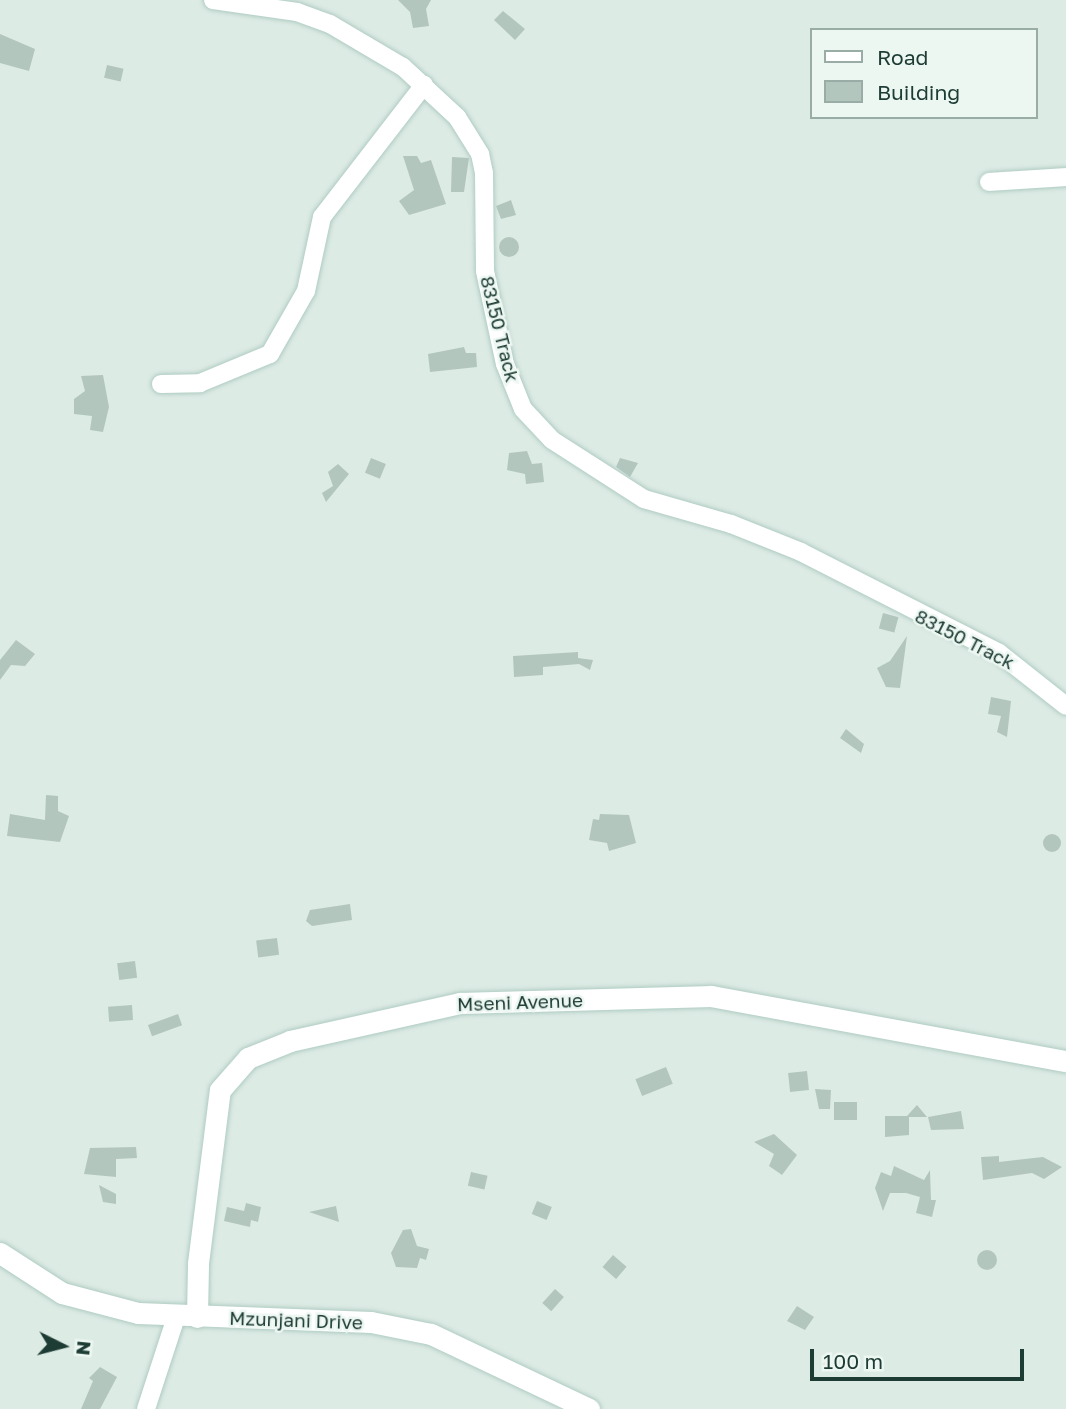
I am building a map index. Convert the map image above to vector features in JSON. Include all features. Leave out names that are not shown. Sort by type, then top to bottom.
[{"type":"street","name":"83150 Track","points":[[213,0],[297,12],[330,24],[424,85],[457,117],[480,153],[491,302],[509,376],[533,423],[613,484],[801,552],[999,653],[1066,706]]},
{"type":"street","points":[[161,384],[200,383],[270,354],[306,290],[322,217],[424,85]]},
{"type":"street","points":[[989,182],[1066,177]]},
{"type":"street","name":"Mseni Avenue","points":[[187,1317],[198,1263],[220,1090],[248,1058],[290,1041],[460,1003],[711,996],[1066,1061]]},
{"type":"street","name":"Mzunjani Drive","points":[[0,1253],[62,1293],[187,1317],[358,1321],[431,1334],[589,1409]]},
{"type":"street","points":[[146,1409],[187,1317]]},
{"type":"building","points":[[398,0],[431,0],[426,9],[429,26],[413,28],[410,12]]},
{"type":"building","points":[[503,11],[525,29],[515,40],[494,20]]},
{"type":"building","points":[[0,34],[35,49],[29,71],[0,63]]},
{"type":"building","points":[[107,65],[124,69],[121,81],[104,78]]},
{"type":"building","points":[[403,156],[417,156],[421,163],[431,160],[446,204],[409,215],[399,201],[414,190]]},
{"type":"building","points":[[452,157],[469,158],[464,192],[451,192]]},
{"type":"building","points":[[511,200],[516,215],[501,219],[496,206]]},
{"type":"building","points":[[509,237],[516,240],[519,247],[516,254],[509,257],[502,254],[499,247],[502,240]]},
{"type":"building","points":[[464,347],[466,353],[476,353],[477,367],[430,372],[428,354]]},
{"type":"building","points":[[103,375],[109,407],[103,432],[90,430],[92,416],[74,414],[74,399],[85,391],[81,376]]},
{"type":"building","points":[[527,451],[532,464],[542,463],[544,482],[526,484],[525,474],[507,470],[509,453]]},
{"type":"building","points":[[371,458],[386,464],[380,479],[365,473]]},
{"type":"building","points":[[620,458],[638,463],[630,477],[616,467]]},
{"type":"building","points":[[338,464],[349,474],[326,502],[322,493],[333,486],[328,472]]},
{"type":"building","points":[[883,613],[898,617],[894,633],[879,628]]},
{"type":"building","points":[[907,636],[900,688],[886,687],[877,668],[890,661]]},
{"type":"building","points":[[16,640],[35,654],[25,666],[11,665],[0,680],[0,660]]},
{"type":"building","points":[[578,652],[578,658],[593,660],[590,670],[579,664],[543,667],[543,675],[514,677],[513,656]]},
{"type":"building","points":[[991,697],[1011,701],[1007,737],[997,732],[1001,716],[988,714]]},
{"type":"building","points":[[846,729],[864,744],[861,753],[840,738]]},
{"type":"building","points":[[46,795],[58,796],[58,811],[69,816],[60,842],[7,836],[10,814],[45,820]]},
{"type":"building","points":[[600,814],[629,815],[636,843],[609,851],[607,843],[589,840],[593,819],[599,820]]},
{"type":"building","points":[[1052,834],[1058,837],[1061,843],[1058,849],[1052,852],[1046,849],[1043,843],[1046,837]]},
{"type":"building","points":[[350,904],[352,920],[312,926],[306,921],[310,910]]},
{"type":"building","points":[[277,938],[279,955],[258,957],[256,941]]},
{"type":"building","points":[[135,961],[137,978],[119,980],[117,963]]},
{"type":"building","points":[[132,1005],[133,1020],[109,1022],[108,1007]]},
{"type":"building","points":[[178,1014],[182,1025],[152,1036],[148,1025]]},
{"type":"building","points":[[666,1067],[673,1084],[642,1096],[635,1079]]},
{"type":"building","points":[[807,1071],[809,1090],[790,1092],[788,1073]]},
{"type":"building","points":[[815,1089],[831,1090],[830,1109],[819,1109]]},
{"type":"building","points":[[834,1102],[857,1102],[857,1120],[834,1120]]},
{"type":"building","points":[[917,1105],[927,1117],[909,1117],[909,1135],[885,1137],[885,1116],[907,1116]]},
{"type":"building","points":[[961,1111],[964,1129],[931,1130],[928,1117]]},
{"type":"building","points":[[774,1134],[797,1155],[782,1175],[769,1166],[774,1154],[754,1142]]},
{"type":"building","points":[[136,1147],[137,1158],[116,1159],[116,1177],[84,1174],[90,1148]]},
{"type":"building","points":[[999,1156],[999,1162],[1043,1157],[1062,1167],[1044,1179],[1032,1173],[983,1180],[981,1157]]},
{"type":"building","points":[[894,1166],[924,1180],[930,1170],[931,1200],[936,1200],[932,1217],[916,1213],[920,1197],[906,1193],[890,1193],[883,1211],[875,1188],[881,1172],[891,1176]]},
{"type":"building","points":[[471,1172],[488,1176],[484,1189],[468,1186]]},
{"type":"building","points":[[99,1185],[116,1194],[116,1204],[103,1202]]},
{"type":"building","points":[[537,1201],[552,1207],[547,1220],[532,1214]]},
{"type":"building","points":[[246,1203],[261,1207],[258,1222],[251,1220],[250,1227],[224,1221],[227,1207],[244,1211]]},
{"type":"building","points":[[336,1206],[339,1222],[309,1212]]},
{"type":"building","points":[[411,1229],[417,1246],[429,1249],[426,1260],[420,1258],[417,1268],[396,1267],[391,1253],[403,1230]]},
{"type":"building","points":[[987,1250],[994,1253],[997,1260],[994,1267],[987,1270],[980,1267],[977,1260],[980,1253]]},
{"type":"building","points":[[613,1255],[627,1267],[616,1279],[603,1267]]},
{"type":"building","points":[[555,1289],[564,1297],[551,1311],[542,1303]]},
{"type":"building","points":[[797,1306],[814,1317],[805,1330],[787,1321]]},
{"type":"building","points":[[100,1367],[117,1377],[100,1409],[81,1409],[93,1381],[89,1378]]}]
